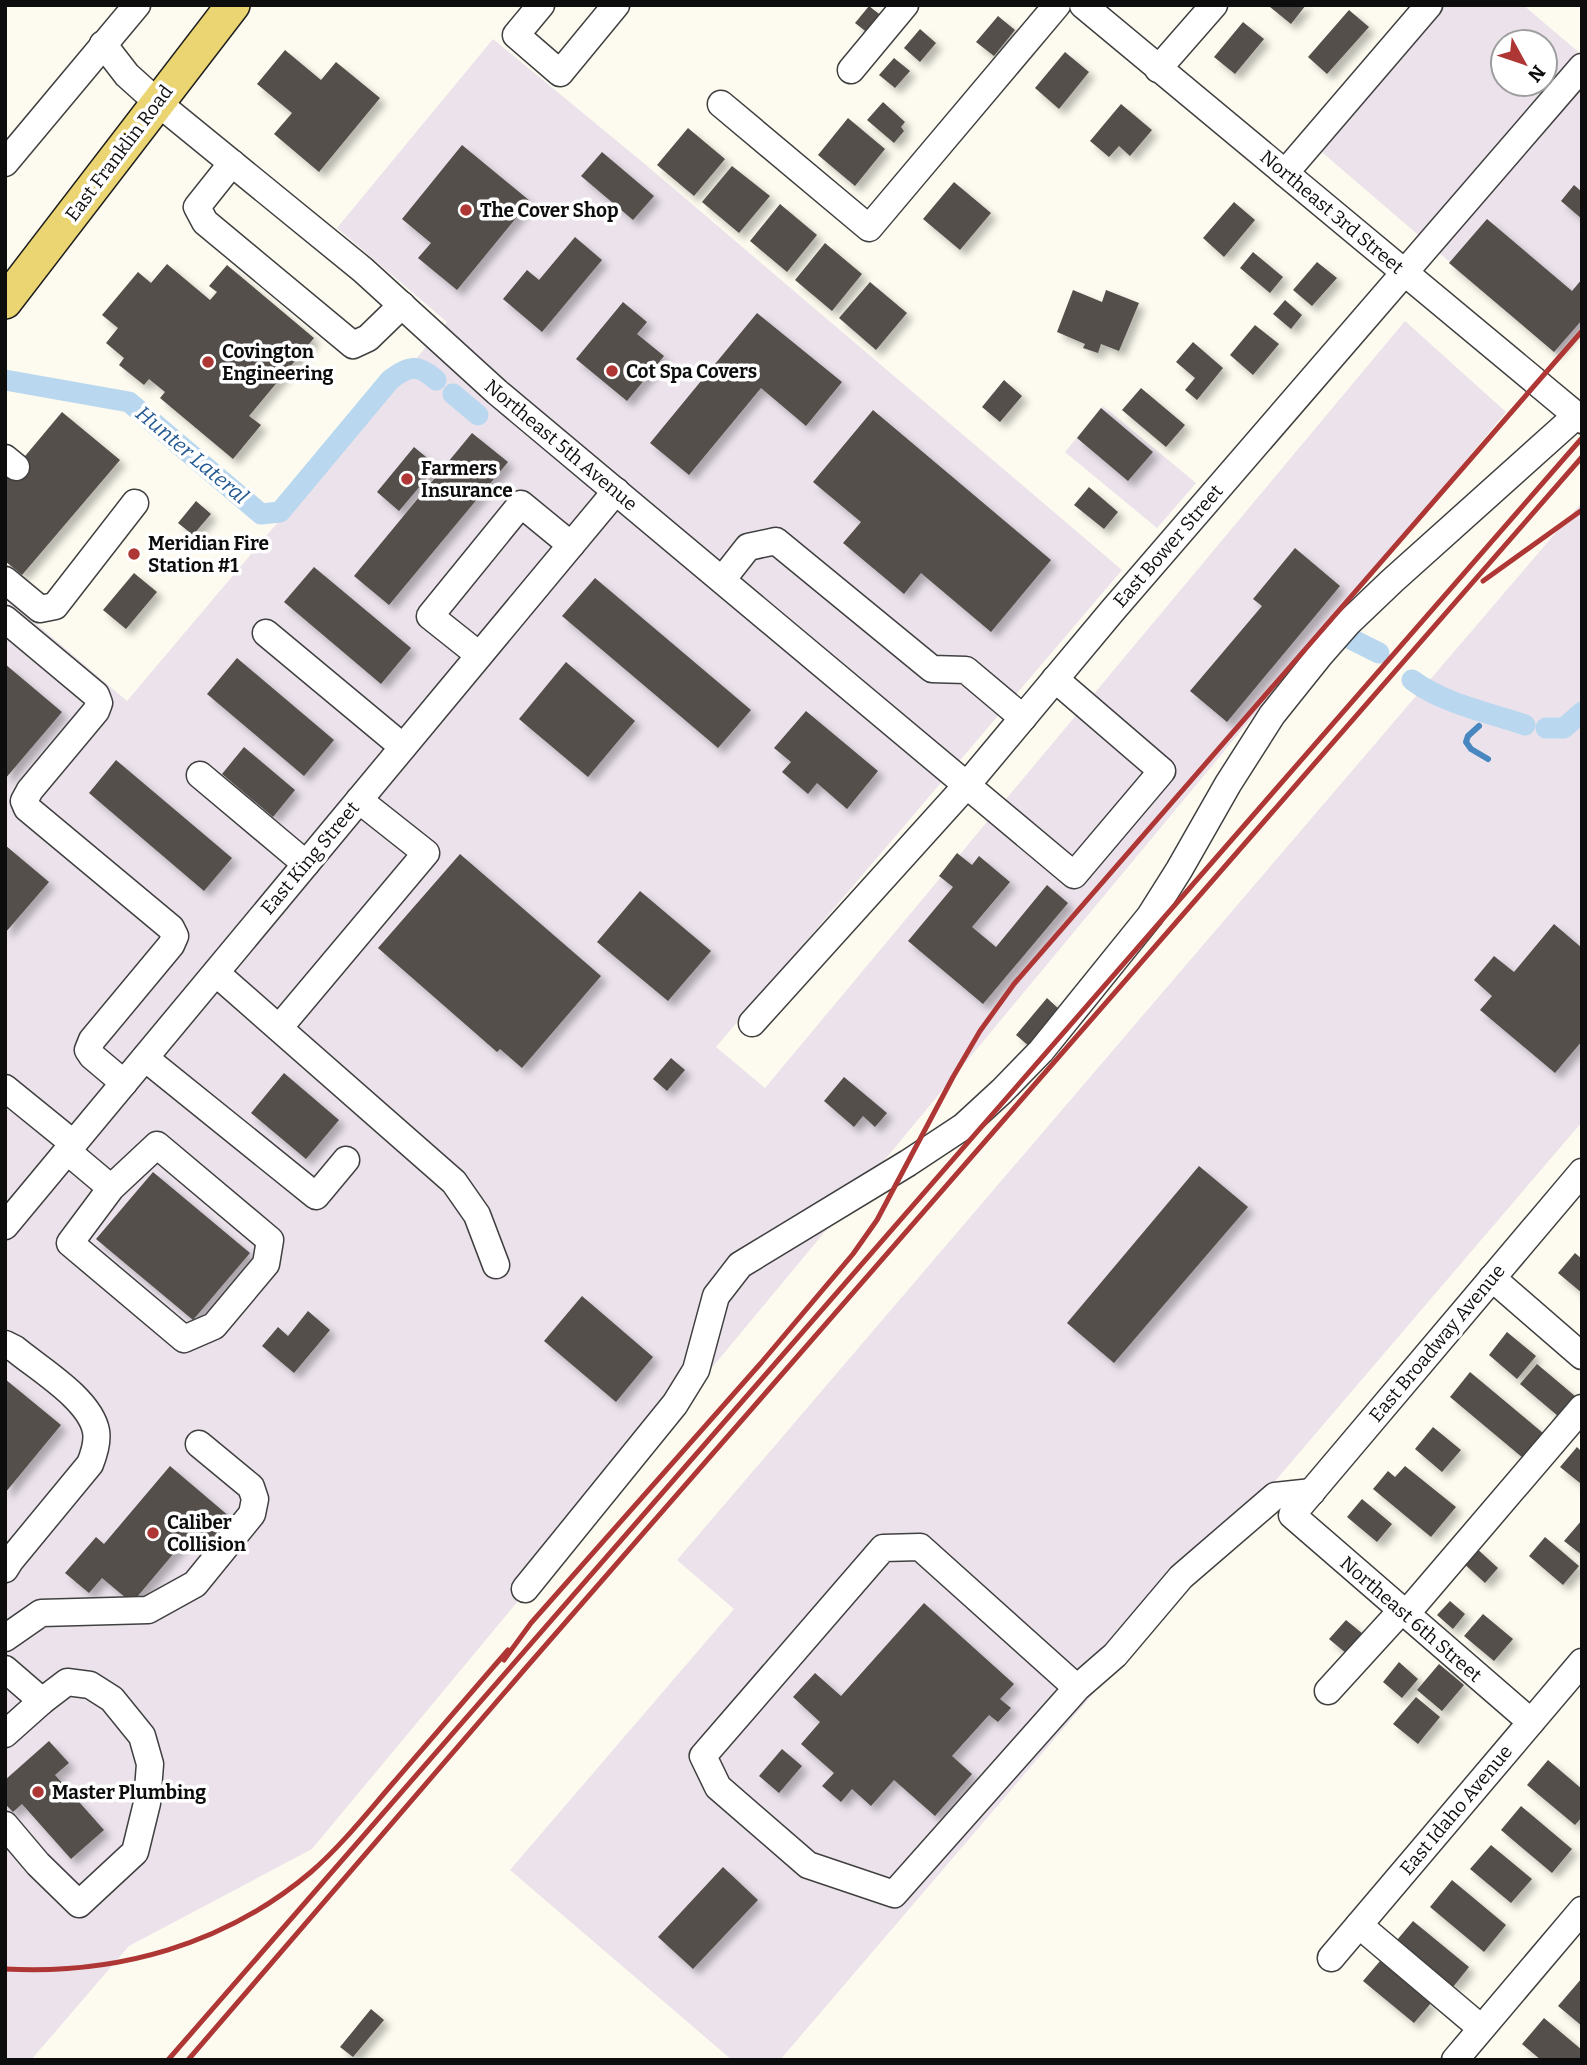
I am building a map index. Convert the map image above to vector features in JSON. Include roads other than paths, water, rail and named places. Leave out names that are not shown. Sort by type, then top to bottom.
[{"type":"main road","name":"East Franklin Road","points":[[5,302],[233,5]]},
{"type":"street","points":[[5,163],[137,5]]},
{"type":"street","points":[[541,5],[516,35],[560,73],[616,5]]},
{"type":"street","points":[[851,70],[905,5]]},
{"type":"street","points":[[721,104],[869,228],[1057,5]]},
{"type":"street","name":"Northeast 3rd Street","points":[[1083,5],[1579,417]]},
{"type":"street","points":[[1158,69],[1214,5]]},
{"type":"street","points":[[1285,173],[1429,5]]},
{"type":"street","name":"Northeast 5th Avenue","points":[[103,44],[127,75],[158,102],[363,270],[497,392],[1074,875],[1162,771],[1055,679]]},
{"type":"street","name":"East Bower Street","points":[[752,1023],[965,786],[1582,67]]},
{"type":"street","points":[[232,163],[197,207],[205,222],[353,345],[368,338],[402,305]]},
{"type":"street","points":[[524,1589],[675,1405],[695,1370],[716,1296],[740,1265],[964,1126],[1002,1091],[1041,1051],[1150,916],[1272,715],[1320,655],[1349,622],[1392,581],[1579,417]]},
{"type":"street","name":"East King Street","points":[[5,1226],[616,491]]},
{"type":"street","points":[[5,580],[40,609],[55,606],[135,503]]},
{"type":"street","points":[[479,655],[430,616],[521,504],[570,545]]},
{"type":"street","points":[[722,580],[748,547],[776,541],[932,669],[966,670],[1023,718]]},
{"type":"street","points":[[5,619],[96,695],[99,703],[96,712],[30,790],[24,801],[16,804]]},
{"type":"street","points":[[266,633],[403,747]]},
{"type":"street","points":[[200,775],[306,864]]},
{"type":"street","points":[[279,1028],[426,853],[359,800]]},
{"type":"street","points":[[16,804],[171,928],[175,936],[171,945],[92,1040],[88,1049],[92,1056],[124,1083]]},
{"type":"street","points":[[216,973],[454,1182],[477,1215],[496,1265]]},
{"type":"street","points":[[145,1058],[316,1196],[346,1160]]},
{"type":"street","points":[[5,1088],[111,1188]]},
{"type":"street","points":[[157,1145],[270,1240],[266,1264],[214,1326],[184,1339],[71,1243],[111,1188],[157,1145]]},
{"type":"street","name":"East Broadway Avenue","points":[[1292,1515],[1582,1172]]},
{"type":"street","points":[[1492,1278],[1582,1356]]},
{"type":"street","points":[[5,1344],[86,1408],[96,1433],[95,1450],[90,1464],[7,1563]]},
{"type":"street","points":[[1328,1691],[1404,1613],[1582,1408]]},
{"type":"street","points":[[5,1638],[41,1613],[148,1610],[195,1584],[252,1514],[255,1499],[251,1487],[199,1444]]},
{"type":"street","points":[[1077,1688],[919,1547],[883,1548],[704,1756],[718,1787],[808,1865],[894,1894],[1077,1688],[1115,1654],[1181,1577],[1275,1496],[1312,1492]]},
{"type":"street","name":"Northeast 6th Street","points":[[1292,1515],[1531,1722]]},
{"type":"street","name":"East Idaho Avenue","points":[[1331,1958],[1582,1662]]},
{"type":"street","points":[[5,1669],[42,1701]]},
{"type":"street","points":[[5,1734],[67,1682],[90,1685],[112,1699],[142,1736],[150,1764],[147,1803],[135,1852],[79,1904],[38,1864],[5,1825]]},
{"type":"street","points":[[1455,2060],[1582,1910]]},
{"type":"street","points":[[1359,1925],[1481,2028]]},
{"type":"waterway","name":"Hunter Lateral","points":[[5,380],[129,402],[261,514],[280,512],[390,380],[413,368],[424,371],[436,380]]},
{"type":"waterway","name":"Hunter Lateral","points":[[453,394],[478,415]]},
{"type":"waterway","name":"Hunter Lateral","points":[[1347,637],[1379,653]]},
{"type":"waterway","name":"Hunter Lateral","points":[[1412,680],[1466,707],[1525,725]]},
{"type":"waterway","name":"Hunter Lateral","points":[[1546,728],[1564,728],[1582,712]]},
{"type":"waterway","points":[[1479,726],[1468,736],[1466,742],[1471,749],[1488,759]]},
{"type":"railway","points":[[504,1660],[531,1623],[761,1363],[853,1254],[877,1220],[980,1031],[1014,984],[1582,331]]},
{"type":"railway","points":[[168,2060],[1582,438]]},
{"type":"railway","points":[[188,2060],[524,1670],[1582,457]]},
{"type":"railway","points":[[1483,581],[1582,510]]},
{"type":"railway","points":[[5,1969],[88,1967],[167,1950],[243,1919],[278,1897],[311,1872],[344,1840],[508,1650]]},
{"type":"place","name":"The Cover Shop","points":[[466,210]]},
{"type":"place","name":"Covington Engineering","points":[[208,362]]},
{"type":"place","name":"Cot Spa Covers","points":[[612,371]]},
{"type":"place","name":"Farmers Insurance","points":[[407,479]]},
{"type":"place","name":"Meridian Fire Station #1","points":[[134,554]]},
{"type":"place","name":"Caliber Collision","points":[[153,1533]]},
{"type":"place","name":"Master Plumbing","points":[[38,1792]]}]
